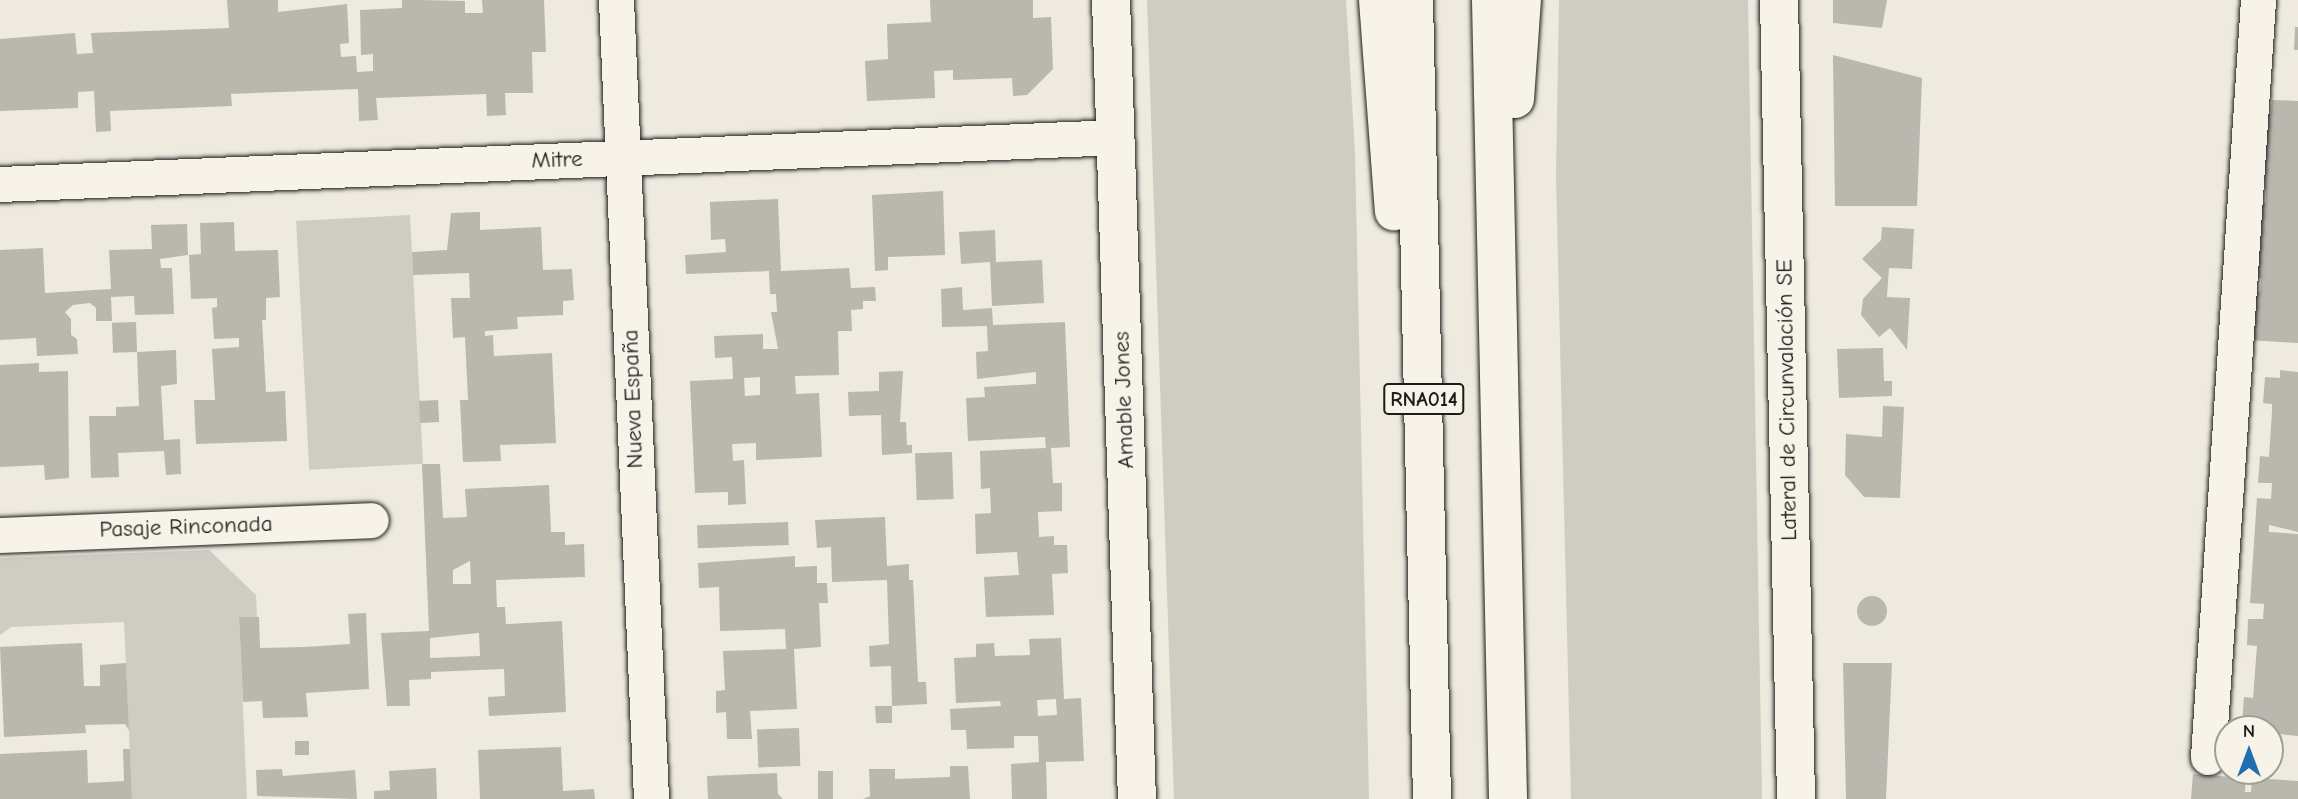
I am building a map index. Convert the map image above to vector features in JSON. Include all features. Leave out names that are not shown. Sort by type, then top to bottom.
[{"type":"main road","name":"Amable Jones","points":[[1111,0],[1137,799]]},
{"type":"main road","points":[[1378,0],[1430,673]]},
{"type":"main road","name":"RNA014","points":[[1414,0],[1432,799]]},
{"type":"main road","name":"RNA014","points":[[1491,0],[1508,799]]},
{"type":"main road","points":[[1499,338],[1522,0]]},
{"type":"main road","name":"Lateral de Circunvalación SE","points":[[1779,0],[1796,799]]},
{"type":"street","name":"Nueva España","points":[[616,0],[651,799]]},
{"type":"street","points":[[2208,757],[2258,0]]},
{"type":"street","name":"Mitre","points":[[0,184],[1115,137]]},
{"type":"street","name":"Pasaje Rinconada","points":[[0,535],[371,520]]},
{"type":"shaded area","points":[[1147,0],[1346,0],[1355,153],[1369,799],[1174,799]]},
{"type":"shaded area","points":[[1559,0],[1748,0],[1762,799],[1571,799],[1556,176]]},
{"type":"shaded area","points":[[410,215],[423,464],[309,470],[296,221]]},
{"type":"shaded area","points":[[209,550],[256,595],[257,617],[239,618],[247,799],[132,799],[124,622],[11,627],[0,635],[0,558]]},
{"type":"building","points":[[227,0],[278,0],[278,12],[347,4],[349,43],[340,44],[341,57],[356,56],[357,72],[373,71],[373,54],[361,55],[360,10],[402,8],[402,0],[465,1],[465,13],[483,13],[482,0],[544,0],[546,52],[532,52],[533,93],[505,93],[506,115],[487,116],[486,94],[376,98],[378,120],[359,121],[358,89],[231,94],[232,106],[110,111],[111,131],[96,132],[94,91],[78,92],[78,108],[0,111],[0,39],[75,33],[77,54],[93,53],[91,33],[229,28]]},
{"type":"building","points":[[930,0],[1033,0],[1033,18],[1051,17],[1053,69],[1027,95],[1013,96],[1012,78],[953,80],[953,70],[934,71],[935,98],[867,101],[865,61],[888,59],[887,24],[931,22]]},
{"type":"building","points":[[1833,0],[1887,0],[1882,28],[1833,23]]},
{"type":"building","points":[[2295,27],[2298,27],[2298,50],[2294,50]]},
{"type":"building","points":[[1833,55],[1922,78],[1917,206],[1835,206]]},
{"type":"building","points":[[2272,100],[2298,101],[2298,343],[2248,340],[2251,292],[2260,292],[2261,278],[2257,278],[2257,202],[2266,203],[2262,113],[2271,114]]},
{"type":"building","points":[[943,191],[945,255],[888,257],[888,270],[875,271],[872,195]]},
{"type":"building","points":[[778,199],[781,271],[849,268],[851,288],[875,287],[876,301],[863,301],[863,309],[851,310],[852,331],[838,331],[839,375],[795,376],[796,394],[819,393],[822,457],[756,460],[756,443],[732,444],[733,461],[744,460],[746,504],[728,505],[728,492],[695,493],[690,381],[733,379],[732,357],[715,358],[714,336],[763,334],[763,349],[778,349],[771,312],[777,312],[776,294],[770,294],[769,271],[686,274],[685,255],[726,252],[725,239],[711,240],[710,202]],"holes":[[[760,377],[760,395],[745,396],[744,378]]]},
{"type":"building","points":[[480,212],[480,230],[541,227],[543,270],[572,269],[574,300],[563,301],[563,315],[517,317],[518,329],[485,331],[485,336],[493,335],[494,356],[552,353],[556,443],[500,445],[501,461],[463,462],[460,400],[468,400],[465,337],[453,338],[451,298],[470,298],[469,273],[413,275],[412,252],[447,250],[451,213]]},
{"type":"building","points":[[234,222],[235,251],[278,250],[280,297],[266,298],[266,320],[262,320],[266,392],[285,391],[287,441],[196,444],[194,400],[215,400],[212,349],[239,347],[239,338],[214,339],[212,308],[217,307],[217,298],[191,299],[189,255],[201,254],[200,223]]},
{"type":"building","points":[[187,224],[188,255],[160,259],[161,268],[172,268],[174,314],[135,315],[134,296],[111,297],[112,321],[96,321],[96,308],[90,303],[73,305],[65,312],[71,319],[71,335],[77,339],[78,354],[37,356],[36,338],[0,340],[0,250],[43,248],[45,293],[111,289],[109,250],[152,249],[151,225]]},
{"type":"building","points":[[1882,227],[1914,229],[1912,269],[1889,268],[1887,297],[1910,298],[1907,350],[1890,328],[1879,337],[1861,315],[1863,299],[1882,278],[1862,259],[1881,240]]},
{"type":"building","points":[[995,230],[996,262],[1042,260],[1044,303],[992,306],[990,262],[961,264],[959,232]]},
{"type":"building","points":[[962,287],[963,310],[992,308],[993,325],[1065,322],[1070,447],[1051,448],[1053,483],[1062,483],[1062,511],[1038,512],[1039,537],[1054,536],[1054,545],[1067,545],[1068,573],[1052,574],[1054,615],[986,617],[984,577],[1019,575],[1017,552],[976,554],[975,514],[991,513],[990,488],[981,489],[980,451],[1046,448],[1045,437],[968,441],[966,398],[985,397],[984,387],[1036,384],[1036,372],[977,379],[976,352],[988,351],[987,326],[942,327],[941,289]]},
{"type":"building","points":[[136,322],[137,352],[113,353],[112,323]]},
{"type":"building","points":[[1883,348],[1884,381],[1892,381],[1892,396],[1839,398],[1837,349]]},
{"type":"building","points":[[176,350],[177,384],[161,386],[164,440],[180,439],[181,474],[166,475],[164,451],[118,453],[119,477],[91,478],[89,416],[116,416],[116,407],[139,406],[137,352]]},
{"type":"building","points":[[39,363],[39,372],[68,371],[69,478],[45,480],[44,465],[0,467],[0,365]]},
{"type":"building","points":[[2280,370],[2298,372],[2298,532],[2269,525],[2269,532],[2298,534],[2298,736],[2284,734],[2284,715],[2243,715],[2244,697],[2253,698],[2257,646],[2247,645],[2248,619],[2263,619],[2264,604],[2250,603],[2257,498],[2271,499],[2272,483],[2258,483],[2260,456],[2269,457],[2272,404],[2263,403],[2265,377],[2280,378]]},
{"type":"building","points":[[903,371],[900,422],[906,422],[907,445],[912,445],[912,453],[882,455],[881,415],[849,416],[848,392],[879,391],[879,372]]},
{"type":"building","points":[[438,400],[439,422],[420,423],[419,401]]},
{"type":"building","points":[[1883,406],[1904,407],[1900,498],[1864,497],[1845,475],[1846,434],[1882,437]]},
{"type":"building","points":[[952,452],[954,499],[917,500],[915,453]]},
{"type":"building","points":[[422,464],[440,464],[443,518],[467,517],[465,489],[549,485],[551,532],[565,532],[565,545],[584,544],[585,577],[496,580],[497,607],[505,607],[506,624],[562,621],[566,712],[489,716],[488,697],[505,696],[504,669],[431,672],[431,679],[409,680],[410,706],[387,706],[381,633],[429,631]],"holes":[[[470,561],[471,584],[453,584],[453,570]],[[479,633],[480,656],[430,658],[430,638]]]},
{"type":"building","points":[[885,517],[887,566],[909,564],[909,580],[913,580],[918,682],[926,682],[927,704],[892,706],[891,666],[870,667],[869,646],[889,644],[887,580],[832,582],[831,547],[817,548],[815,520]]},
{"type":"building","points":[[788,522],[789,545],[698,548],[697,525]]},
{"type":"building","points":[[795,556],[795,567],[817,566],[817,583],[827,583],[828,603],[819,603],[821,647],[794,649],[797,709],[750,711],[752,739],[727,739],[726,712],[716,713],[716,691],[725,690],[723,651],[786,649],[785,629],[720,631],[719,587],[699,588],[698,563]]},
{"type":"building","points":[[1872,596],[1883,600],[1887,611],[1883,622],[1872,626],[1861,622],[1857,611],[1861,600]]},
{"type":"building","points":[[366,613],[369,689],[306,693],[308,717],[263,718],[262,701],[243,702],[239,617],[259,617],[260,648],[305,647],[350,644],[348,614]]},
{"type":"building","points":[[1061,638],[1064,699],[1081,698],[1084,761],[1046,762],[1047,799],[1012,799],[1011,764],[1039,762],[1038,736],[1014,736],[1014,748],[967,749],[966,730],[951,730],[950,709],[1001,706],[1000,701],[956,703],[954,658],[976,657],[976,644],[994,643],[995,656],[1030,655],[1029,639]],"holes":[[[1056,699],[1057,715],[1038,716],[1037,700]]]},
{"type":"building","points":[[82,643],[84,686],[100,686],[100,665],[126,663],[129,730],[125,724],[85,725],[86,733],[4,737],[0,647]]},
{"type":"building","points":[[1843,663],[1892,663],[1886,799],[1846,799]]},
{"type":"building","points":[[875,706],[892,706],[892,723],[876,723]]},
{"type":"building","points":[[799,728],[800,766],[758,767],[757,729]]},
{"type":"building","points":[[295,741],[309,741],[309,755],[295,755]]},
{"type":"building","points":[[561,747],[563,791],[594,789],[595,799],[480,799],[478,750]]},
{"type":"building","points":[[123,749],[130,749],[132,799],[0,799],[0,754],[87,750],[88,783],[124,781]]},
{"type":"building","points":[[950,766],[968,766],[970,799],[863,799],[870,796],[869,769],[895,769],[895,779],[950,777]]},
{"type":"building","points":[[436,768],[437,799],[374,799],[374,791],[390,790],[389,771]]},
{"type":"building","points":[[282,769],[283,776],[355,770],[357,799],[257,796],[256,770]]},
{"type":"building","points":[[818,771],[833,771],[833,799],[818,799]]},
{"type":"building","points":[[777,773],[778,794],[783,799],[708,799],[707,776]]},
{"type":"building","points":[[2193,774],[2214,776],[2214,785],[2246,785],[2245,792],[2251,792],[2252,785],[2284,785],[2284,780],[2298,781],[2298,799],[2191,799]]}]
